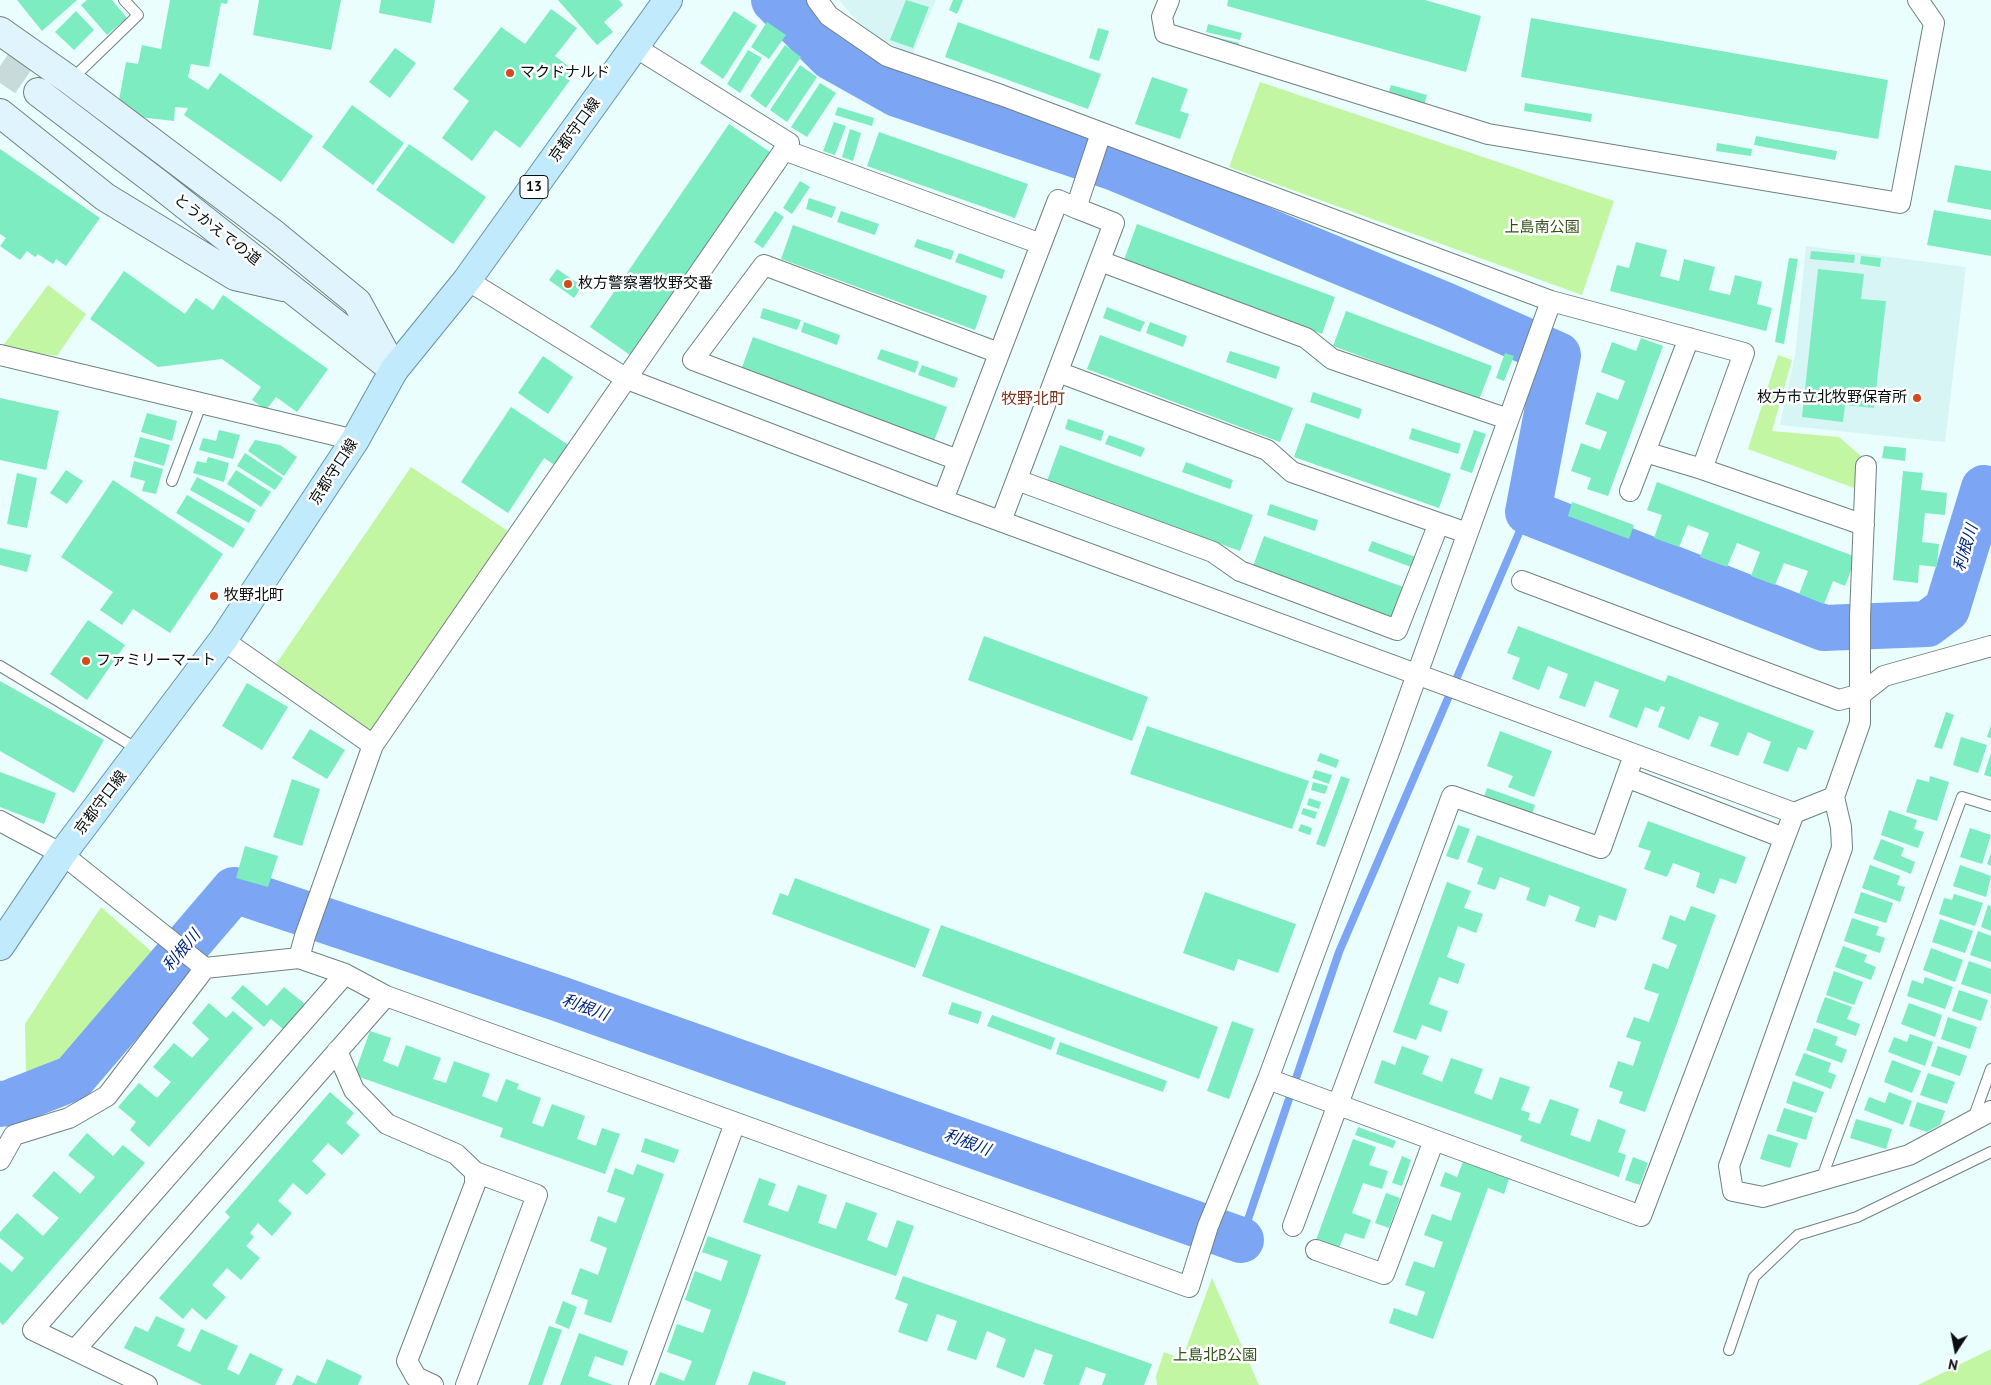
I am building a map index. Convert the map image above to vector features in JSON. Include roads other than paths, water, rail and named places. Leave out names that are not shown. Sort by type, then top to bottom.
[{"type":"main road","name":"京都守口線","points":[[0,946],[62,854],[223,640],[355,440],[394,370],[467,280],[635,47],[665,1]]},
{"type":"street","points":[[817,0],[829,16],[887,56],[1001,95],[1551,301],[1744,353],[1702,469]]},
{"type":"street","points":[[1169,0],[1162,17],[1165,33],[1488,134],[1900,202],[1934,23],[1918,0]]},
{"type":"street","points":[[0,31],[71,81],[274,234],[357,302],[394,370]]},
{"type":"street","points":[[300,958],[305,936],[373,745],[789,143],[635,47]]},
{"type":"street","name":"とうかえでの道","points":[[38,92],[160,185],[394,370]]},
{"type":"street","points":[[0,113],[105,196],[235,276],[291,288]]},
{"type":"street","points":[[1076,208],[1101,134]]},
{"type":"street","points":[[784,150],[1041,244]]},
{"type":"street","points":[[943,500],[1058,200],[1114,223],[1002,521]]},
{"type":"street","points":[[1100,261],[1306,338],[1332,359],[1508,419]]},
{"type":"street","points":[[958,460],[693,360],[764,266],[999,353]]},
{"type":"street","points":[[467,280],[627,379],[943,500],[1794,813],[1834,797]]},
{"type":"street","points":[[0,821],[62,854],[200,964],[300,958],[345,974],[386,996],[1189,1287],[1208,1226],[1268,1079],[1417,675],[1551,301]]},
{"type":"street","points":[[1630,491],[1689,338]]},
{"type":"street","points":[[0,355],[355,440]]},
{"type":"street","points":[[1058,372],[1267,450],[1292,472],[1468,533]]},
{"type":"street","points":[[1645,452],[1702,469],[1864,526]]},
{"type":"street","points":[[1866,466],[1860,618],[1860,723],[1834,797],[1841,827],[1842,848],[1729,1166],[1733,1191],[1763,1197],[1909,1155],[1991,1111]]},
{"type":"street","points":[[1017,480],[1213,552],[1240,572],[1397,630],[1439,523]]},
{"type":"street","points":[[1522,581],[1839,700],[1861,694],[1884,676],[1991,646]]},
{"type":"street","points":[[223,640],[373,745]]},
{"type":"street","points":[[1293,1226],[1452,796],[1601,848],[1634,754]]},
{"type":"street","points":[[1626,777],[1784,838]]},
{"type":"street","points":[[1268,1079],[1641,1216],[1794,813]]},
{"type":"street","points":[[0,1160],[14,1135],[69,1118],[107,1096],[200,964]]},
{"type":"street","points":[[147,1385],[33,1330],[345,974]]},
{"type":"street","points":[[74,1350],[386,996]]},
{"type":"street","points":[[338,1051],[354,1090],[387,1124],[456,1154],[475,1172],[537,1195],[466,1385]]},
{"type":"street","points":[[639,1385],[735,1123]]},
{"type":"street","points":[[1316,1250],[1384,1274],[1434,1140]]},
{"type":"street","points":[[433,1385],[416,1377],[407,1361],[475,1184],[475,1172]]},
{"type":"lane","points":[[71,81],[138,15],[124,0]]},
{"type":"lane","points":[[172,481],[202,402]]},
{"type":"lane","points":[[0,666],[140,750]]},
{"type":"lane","points":[[1821,1181],[1962,797],[1991,806]]},
{"type":"lane","points":[[1973,1120],[1991,1069]]},
{"type":"lane","points":[[1729,1350],[1754,1277],[1798,1235],[1857,1217],[1991,1152]]},
{"type":"waterway","points":[[774,0],[831,57],[897,94],[1115,168],[1447,306],[1558,355],[1528,512],[1824,628],[1927,624],[1947,609],[1984,488]]},
{"type":"waterway","points":[[1241,1240],[1339,952],[1528,512]]},
{"type":"waterway","name":"利根川","points":[[0,1104],[9,1103],[73,1078],[234,890],[557,998],[1241,1240]]},
{"type":"tunnel","points":[[0,66],[38,92]]},
{"type":"place","name":"マクドナルド","points":[[510,73]]},
{"type":"place","name":"枚方警察署牧野交番","points":[[568,284]]},
{"type":"place","name":"枚方市立北牧野保育所","points":[[1917,398]]},
{"type":"place","name":"牧野北町","points":[[214,596]]},
{"type":"place","name":"ファミリーマート","points":[[86,661]]},
{"type":"district","name":"牧野北町","points":[[1033,399]]},
{"type":"park label","name":"上島南公園","points":[[1542,228]]},
{"type":"park label","name":"上島北B公園","points":[[1215,1356]]}]
